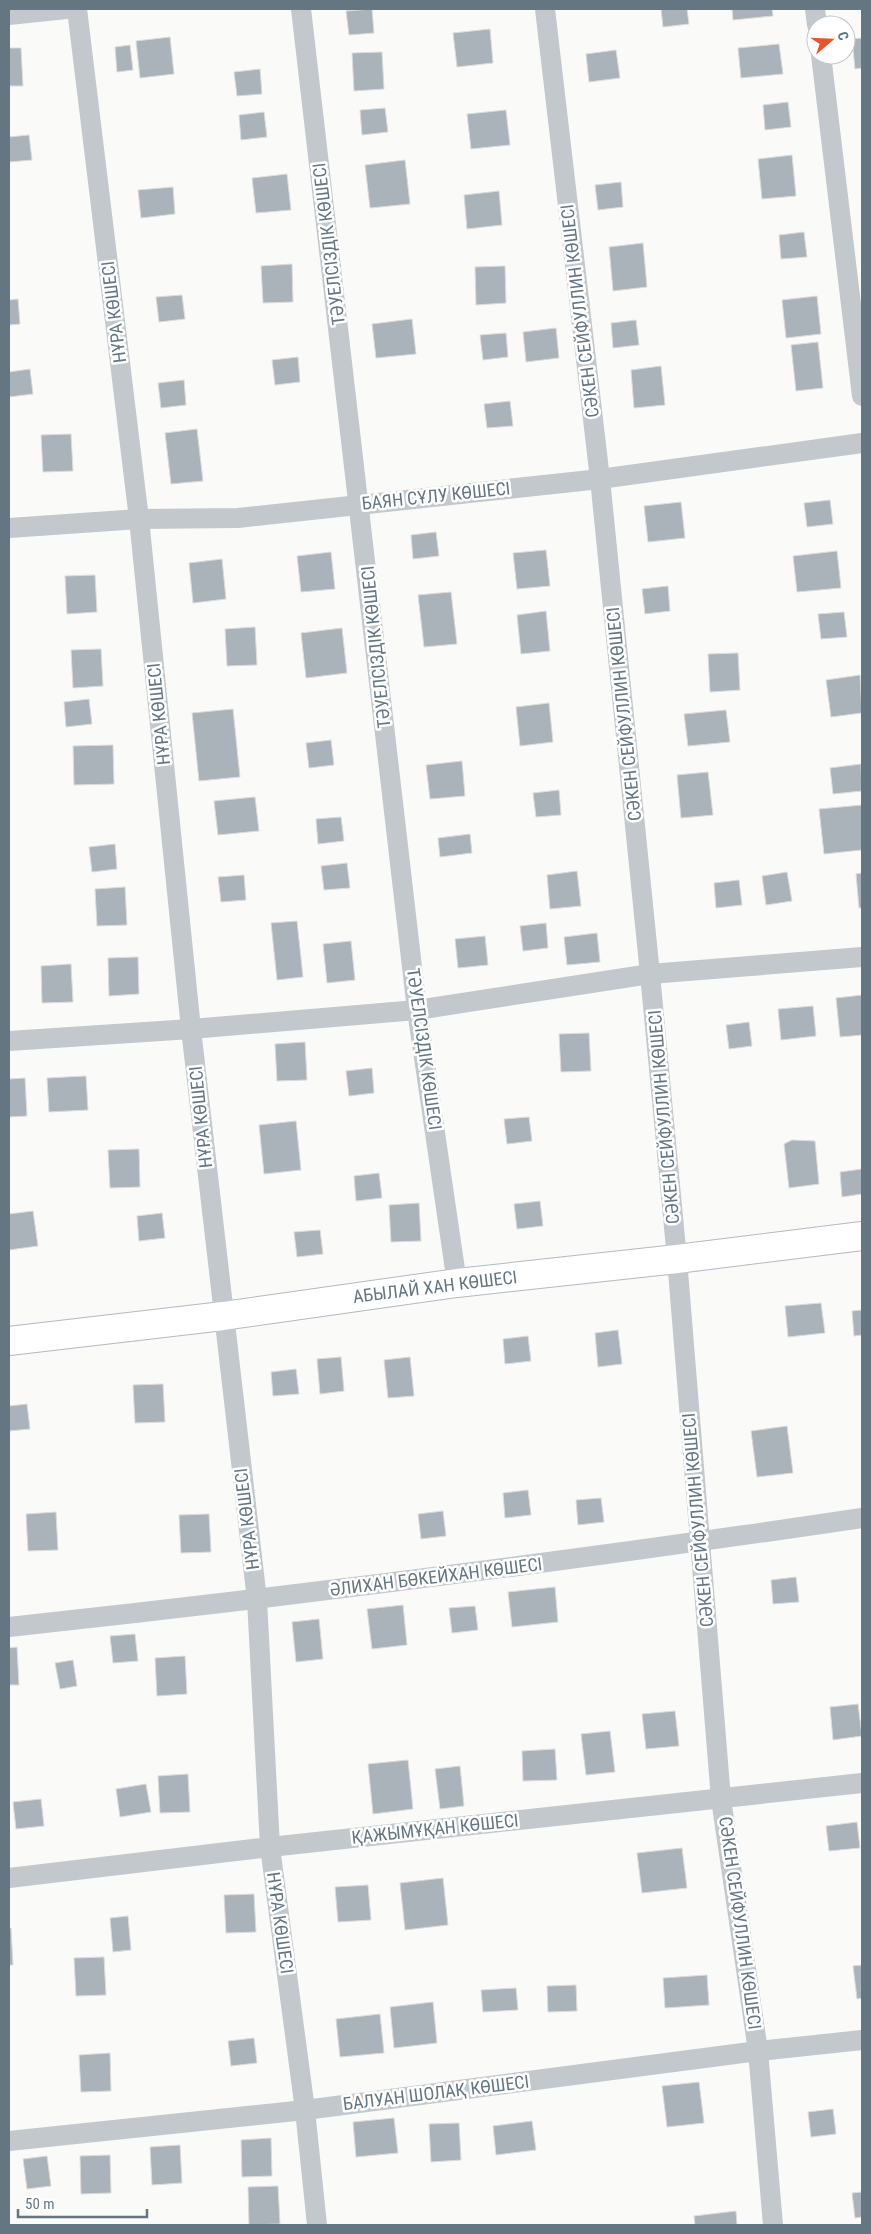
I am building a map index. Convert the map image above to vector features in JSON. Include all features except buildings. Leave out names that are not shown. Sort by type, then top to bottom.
[{"type":"street","points":[[9,15],[66,9]]},
{"type":"street","name":"НҰРА КӨШЕСІ","points":[[78,9],[138,519],[191,1029],[257,1600],[270,1847],[305,2110],[317,2225]]},
{"type":"street","name":"ТӘУЕЛСІЗДІК КӨШЕСІ","points":[[301,9],[360,504],[417,1010],[457,1284]]},
{"type":"street","name":"СӘКЕН СЕЙФУЛЛИН КӨШЕСІ","points":[[545,9],[600,479],[650,974],[677,1260],[722,1799],[758,2051],[773,2225]]},
{"type":"street","points":[[822,65],[862,396]]},
{"type":"street","name":"БАЯН СҰЛУ КӨШЕСІ","points":[[9,528],[138,519],[238,518],[600,479],[862,443]]},
{"type":"street","points":[[9,1041],[191,1029],[417,1010],[650,974],[862,957]]},
{"type":"street","name":"АБЫЛАЙ ХАН КӨШЕСІ","points":[[9,1341],[224,1316],[457,1284],[677,1260],[862,1236]]},
{"type":"street","name":"ӘЛИХАН БӨКЕЙХАН КӨШЕСІ","points":[[9,1627],[257,1600],[700,1542],[862,1518]]},
{"type":"street","name":"ҚАЖЫМҰҚАН КӨШЕСІ","points":[[9,1878],[270,1847],[722,1799],[862,1782]]},
{"type":"street","name":"БАЛУАН ШОЛАҚ КӨШЕСІ","points":[[9,2141],[305,2110],[758,2051],[862,2040]]}]
